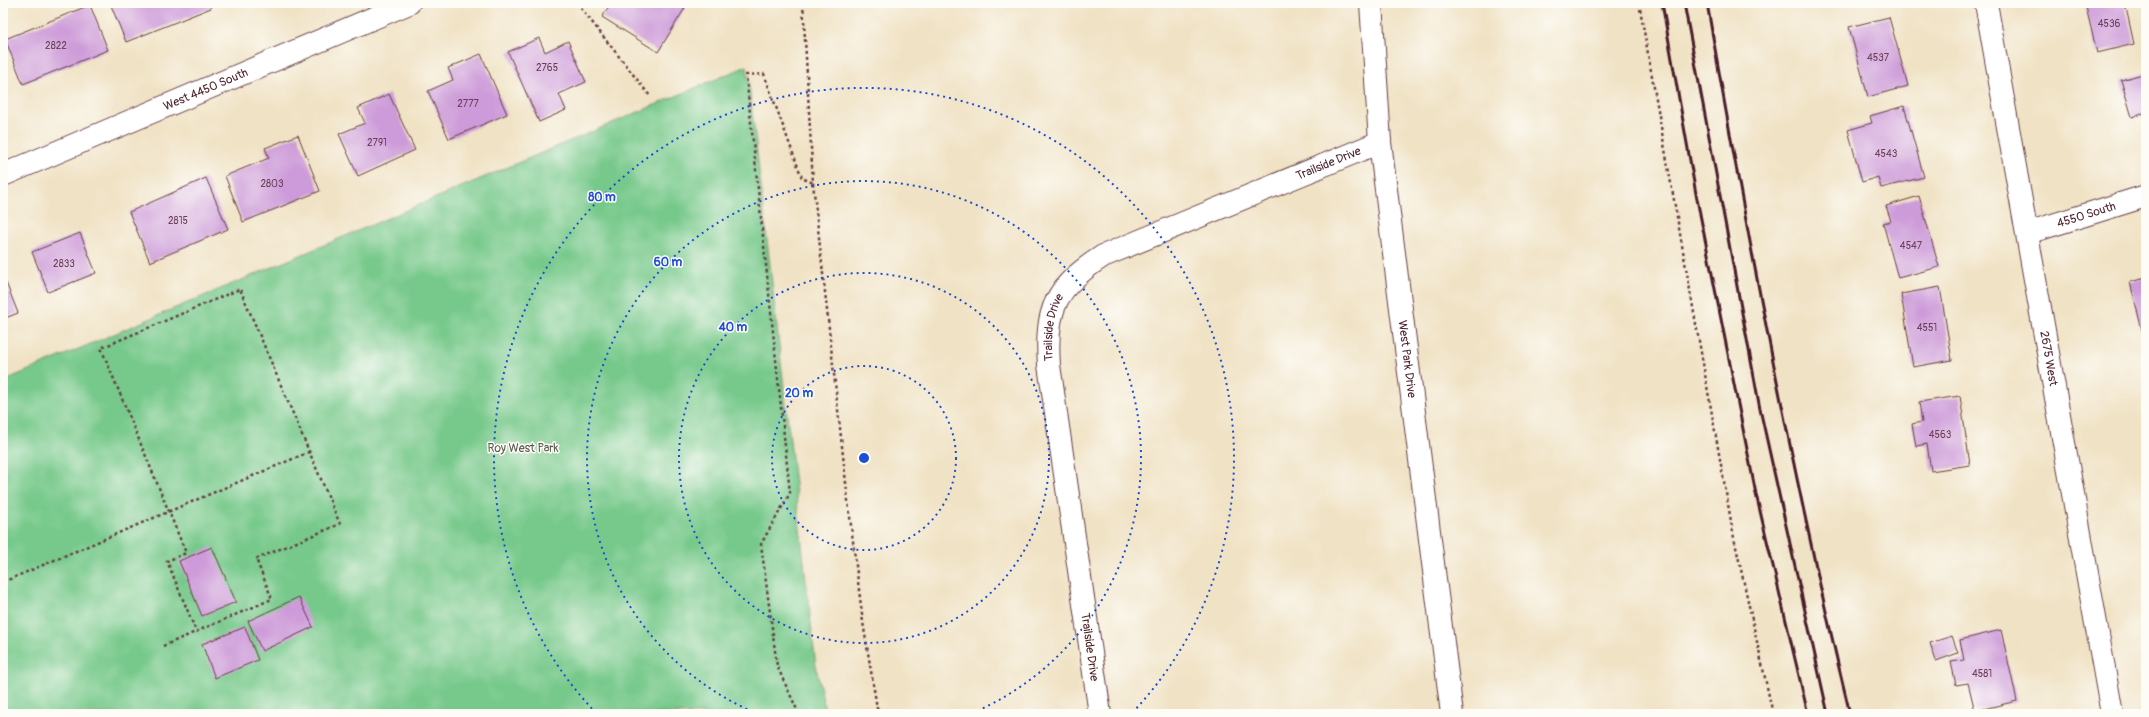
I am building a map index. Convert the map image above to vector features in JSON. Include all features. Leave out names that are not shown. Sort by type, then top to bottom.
[{"type":"street","name":"West 4450 South","points":[[3,175],[409,3]]},
{"type":"street","name":"West Park Drive","points":[[1371,3],[1380,142],[1452,714]]},
{"type":"street","name":"2675 West","points":[[1986,3],[2112,714]]},
{"type":"street","name":"Trailside Drive","points":[[1100,714],[1049,365],[1047,337],[1050,317],[1056,301],[1081,270],[1103,256],[1380,142]]},
{"type":"street","name":"4550 South","points":[[2027,233],[2146,196]]},
{"type":"path","points":[[577,3],[650,96]]},
{"type":"path","points":[[803,3],[813,183],[848,501],[863,622],[878,714]]},
{"type":"path","points":[[1639,3],[1734,538],[1773,714]]},
{"type":"path","points":[[799,714],[777,666],[761,544],[790,493],[746,75],[764,74],[802,178],[813,183]]},
{"type":"path","points":[[163,646],[196,632],[272,599],[256,559],[340,524],[240,289],[102,348],[186,553],[167,561],[196,632]]},
{"type":"path","points":[[3,582],[309,452]]},
{"type":"green space","name":"Roy West Park","points":[[747,66],[816,667],[826,714],[3,714],[3,381]]},
{"type":"building","points":[[110,3],[209,3],[211,8],[126,42]]},
{"type":"building","points":[[611,3],[688,3],[658,52],[602,17]]},
{"type":"building","points":[[2085,3],[2125,3],[2134,44],[2097,53]]},
{"type":"building","points":[[90,5],[108,50],[23,84],[5,39]]},
{"type":"building","points":[[1889,17],[1908,86],[1868,97],[1849,27]]},
{"type":"building","points":[[539,38],[545,52],[568,41],[586,82],[559,94],[566,110],[539,122],[508,52]]},
{"type":"building","points":[[481,54],[507,114],[449,139],[428,91],[453,80],[448,68]]},
{"type":"building","points":[[2146,73],[2146,113],[2132,117],[2121,80]]},
{"type":"building","points":[[389,94],[415,150],[358,176],[339,134],[365,123],[358,108]]},
{"type":"building","points":[[1904,106],[1924,177],[1881,188],[1878,177],[1862,182],[1848,130],[1872,123],[1870,116]]},
{"type":"building","points":[[298,135],[320,191],[243,222],[225,176],[269,158],[265,148]]},
{"type":"building","points":[[206,178],[228,229],[150,262],[129,212]]},
{"type":"building","points":[[1919,196],[1939,267],[1898,278],[1883,223],[1891,221],[1886,206]]},
{"type":"building","points":[[80,233],[96,273],[48,292],[32,252]]},
{"type":"building","points":[[3,275],[18,313],[3,319]]},
{"type":"building","points":[[2146,278],[2146,342],[2145,342],[2130,282]]},
{"type":"building","points":[[1940,287],[1952,360],[1913,367],[1901,294]]},
{"type":"building","points":[[1960,396],[1970,465],[1931,471],[1927,444],[1916,446],[1912,424],[1922,422],[1919,402]]},
{"type":"building","points":[[212,547],[236,602],[202,616],[179,561]]},
{"type":"building","points":[[299,597],[313,627],[262,651],[248,621]]},
{"type":"building","points":[[245,627],[258,660],[215,678],[202,644]]},
{"type":"building","points":[[2001,630],[2017,701],[1975,711],[1968,683],[1956,685],[1951,662],[1964,660],[1960,640]]},
{"type":"building","points":[[1952,636],[1958,653],[1936,661],[1930,643]]},
{"type":"railway","points":[[1662,3],[1696,194],[1756,494],[1808,714]]},
{"type":"railway","points":[[1684,3],[1760,409],[1828,714]]},
{"type":"railway","points":[[1707,3],[1772,360],[1809,537],[1850,714]]}]
